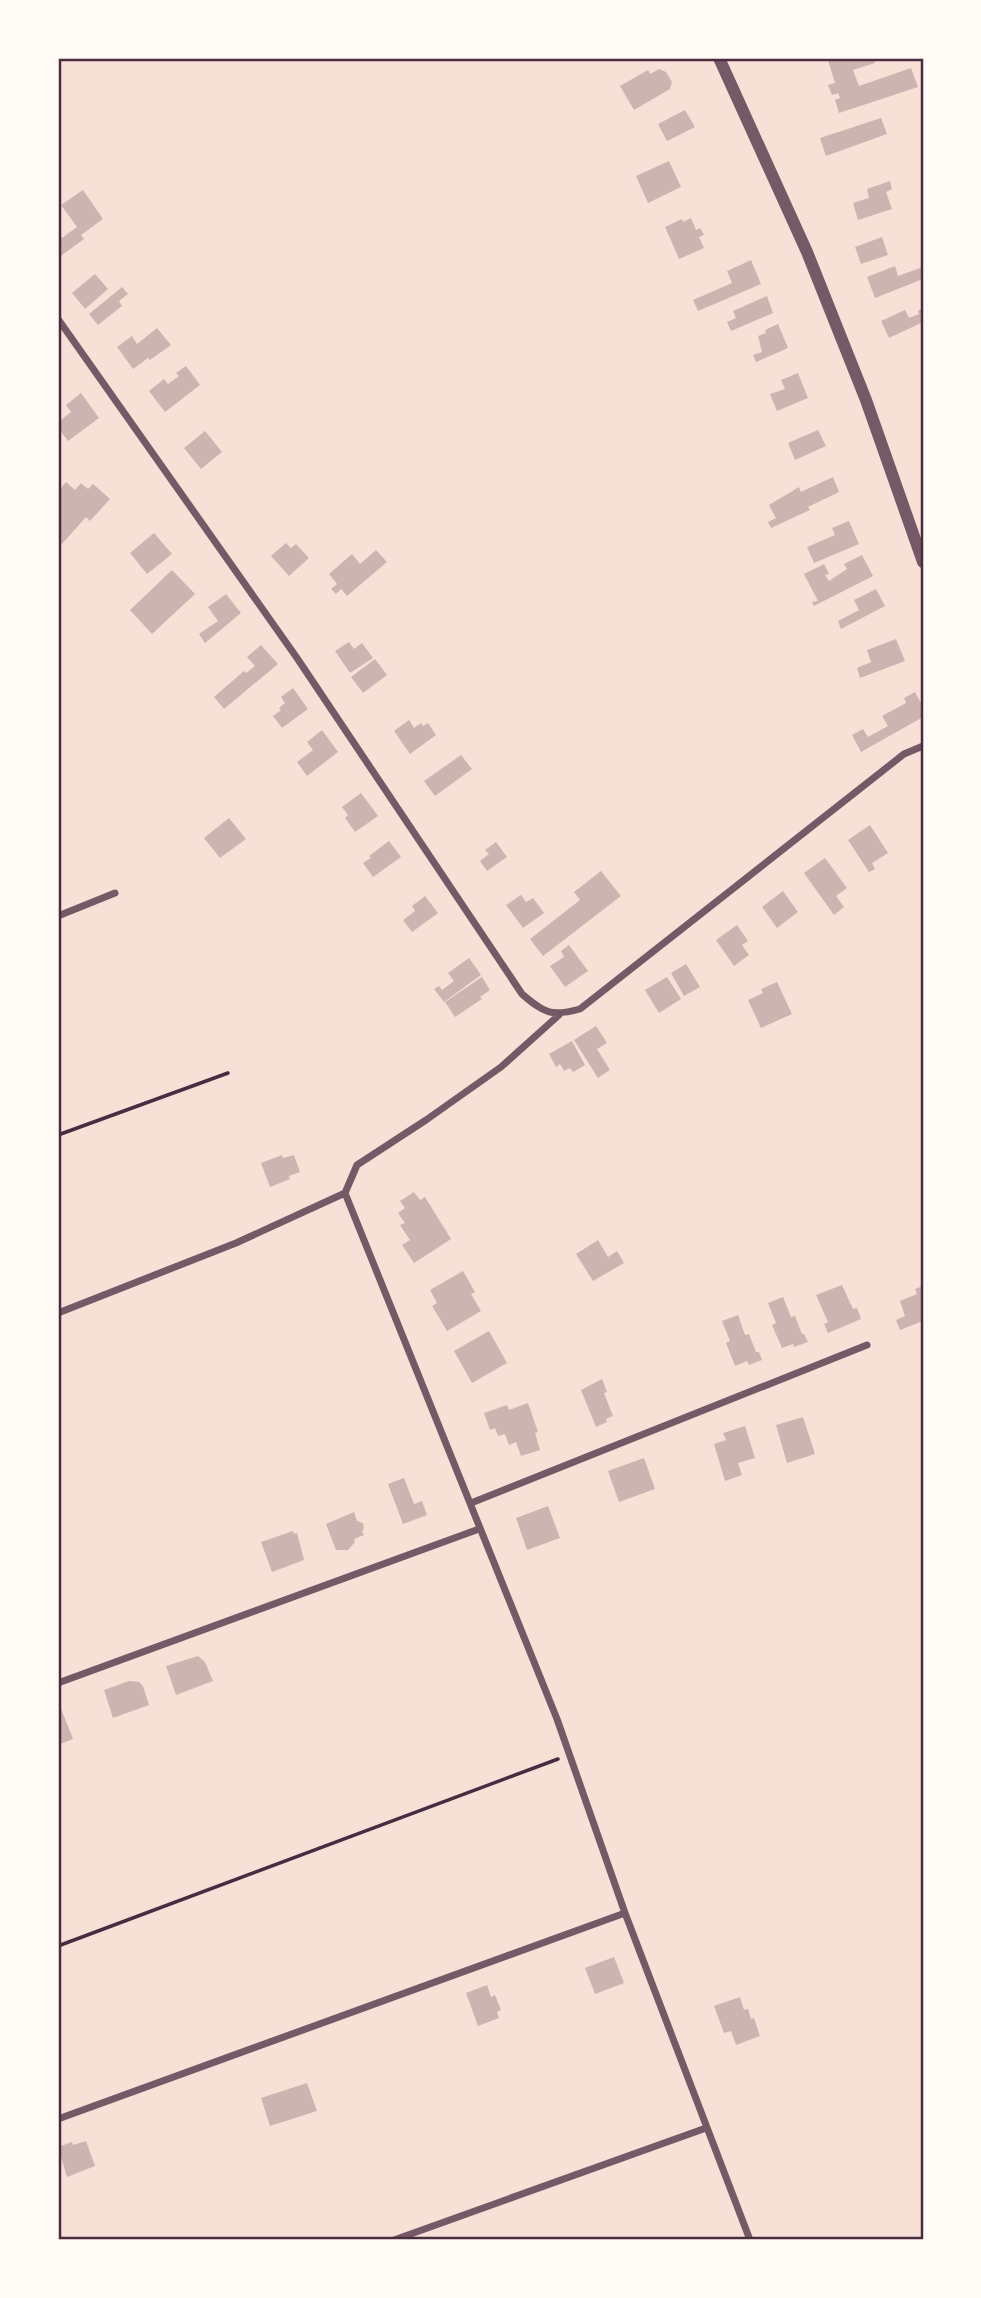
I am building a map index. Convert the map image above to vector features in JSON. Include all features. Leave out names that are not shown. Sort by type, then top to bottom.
[{"type":"street","points":[[719,58],[807,252],[866,400],[923,562]]},
{"type":"street","points":[[58,319],[297,658],[522,994],[540,1010],[559,1014],[580,1009],[904,754],[923,746]]},
{"type":"street","points":[[58,916],[115,894]]},
{"type":"street","points":[[58,1313],[236,1243],[345,1193],[357,1165],[501,1067],[559,1014]]},
{"type":"street","points":[[345,1193],[557,1719],[625,1913],[750,2240]]},
{"type":"street","points":[[471,1503],[867,1345]]},
{"type":"street","points":[[58,1683],[479,1529]]},
{"type":"street","points":[[58,2119],[625,1913]]},
{"type":"street","points":[[394,2240],[706,2128]]},
{"type":"path","points":[[58,1135],[228,1073]]},
{"type":"path","points":[[58,1946],[569,1754]]},
{"type":"building","points":[[873,58],[875,63],[853,70],[859,86],[911,68],[918,87],[839,113],[835,100],[840,98],[838,93],[832,95],[828,85],[835,83],[828,60]]},
{"type":"building","points":[[659,69],[666,72],[672,82],[670,89],[634,110],[620,86],[648,70],[650,74]]},
{"type":"building","points":[[685,110],[695,127],[667,141],[658,124]]},
{"type":"building","points":[[881,118],[887,134],[826,156],[820,138]]},
{"type":"building","points":[[669,161],[681,187],[648,203],[636,176]]},
{"type":"building","points":[[890,181],[892,189],[886,192],[892,209],[858,220],[853,203],[869,198],[867,189]]},
{"type":"building","points":[[83,190],[103,219],[81,235],[84,239],[58,258],[58,233],[62,238],[77,227],[61,205]]},
{"type":"building","points":[[691,218],[696,230],[700,228],[704,235],[699,237],[704,248],[679,259],[665,227]]},
{"type":"building","points":[[882,237],[888,255],[861,264],[855,247]]},
{"type":"building","points":[[751,260],[761,284],[698,311],[693,300],[732,283],[727,271]]},
{"type":"building","points":[[895,266],[898,276],[923,267],[923,279],[875,298],[867,277]]},
{"type":"building","points":[[95,274],[108,289],[85,309],[72,293]]},
{"type":"building","points":[[122,287],[128,294],[119,301],[122,306],[98,325],[89,314]]},
{"type":"building","points":[[767,296],[773,313],[731,331],[727,322],[736,318],[733,311]]},
{"type":"building","points":[[923,308],[923,322],[889,338],[881,321],[905,310],[909,318],[919,314],[918,311]]},
{"type":"building","points":[[778,324],[788,348],[756,362],[753,355],[762,352],[758,336]]},
{"type":"building","points":[[157,328],[171,345],[133,369],[117,347],[132,336],[137,344]]},
{"type":"building","points":[[186,366],[200,385],[165,412],[149,391],[164,379],[168,384],[179,376],[176,373]]},
{"type":"building","points":[[798,373],[808,398],[777,411],[770,394],[785,389],[781,380]]},
{"type":"building","points":[[81,393],[99,418],[68,441],[58,428],[58,416],[61,420],[71,412],[66,405]]},
{"type":"building","points":[[818,430],[826,446],[795,460],[788,443]]},
{"type":"building","points":[[205,431],[222,452],[201,469],[184,448]]},
{"type":"building","points":[[833,477],[839,492],[808,507],[810,510],[771,528],[768,522],[776,518],[769,505],[799,487],[801,492]]},
{"type":"building","points":[[66,482],[75,490],[81,483],[88,489],[93,484],[110,499],[90,521],[86,517],[62,544],[58,541],[58,491]]},
{"type":"building","points":[[849,521],[859,544],[814,563],[807,547],[835,535],[832,528]]},
{"type":"building","points":[[154,533],[172,554],[147,574],[130,553]]},
{"type":"building","points":[[286,543],[291,548],[296,544],[309,558],[289,576],[271,556]]},
{"type":"building","points":[[376,550],[387,562],[347,596],[341,589],[336,594],[331,589],[337,584],[329,574],[352,554],[360,564]]},
{"type":"building","points":[[862,555],[873,576],[814,606],[812,602],[818,601],[804,574],[824,564],[829,574],[825,575],[829,581],[847,569],[844,564]]},
{"type":"building","points":[[172,570],[195,594],[152,634],[130,610]]},
{"type":"building","points":[[876,589],[885,606],[841,629],[838,621],[859,610],[854,600]]},
{"type":"building","points":[[226,594],[241,613],[205,643],[199,634],[218,621],[208,607]]},
{"type":"building","points":[[896,639],[905,661],[860,678],[857,668],[871,662],[867,650]]},
{"type":"building","points":[[349,642],[354,649],[362,643],[373,658],[350,673],[335,651]]},
{"type":"building","points":[[261,645],[278,664],[224,709],[214,697],[244,671],[246,673],[255,666],[247,657]]},
{"type":"building","points":[[375,659],[387,675],[363,693],[351,677]]},
{"type":"building","points":[[293,688],[308,709],[282,728],[273,716],[285,703],[281,697]]},
{"type":"building","points":[[915,692],[923,707],[923,717],[861,752],[852,735],[863,729],[868,737],[888,726],[882,716],[906,703],[904,698]]},
{"type":"building","points":[[409,720],[414,728],[421,723],[423,726],[428,723],[436,735],[410,754],[394,731]]},
{"type":"building","points":[[322,730],[338,752],[307,776],[297,762],[313,750],[307,742]]},
{"type":"building","points":[[461,755],[472,769],[435,796],[424,781]]},
{"type":"building","points":[[361,793],[378,816],[355,832],[345,818],[348,815],[342,807]]},
{"type":"building","points":[[229,818],[246,839],[220,858],[204,838]]},
{"type":"building","points":[[870,825],[888,853],[872,863],[875,869],[869,872],[848,840]]},
{"type":"building","points":[[389,841],[401,857],[373,877],[363,863]]},
{"type":"building","points":[[496,842],[507,857],[487,871],[480,861],[489,854],[485,850]]},
{"type":"building","points":[[825,858],[847,888],[836,896],[844,907],[834,915],[804,873]]},
{"type":"building","points":[[601,871],[621,896],[543,956],[530,939],[580,900],[574,892]]},
{"type":"building","points":[[783,891],[798,912],[777,928],[762,907]]},
{"type":"building","points":[[521,895],[526,902],[533,898],[544,913],[523,928],[506,905]]},
{"type":"building","points":[[425,896],[438,913],[412,932],[403,920],[415,911],[412,906]]},
{"type":"building","points":[[737,925],[748,941],[742,945],[749,955],[734,966],[716,940]]},
{"type":"building","points":[[569,945],[588,971],[565,987],[550,966],[564,957],[561,951]]},
{"type":"building","points":[[469,958],[481,975],[444,1002],[434,989],[439,986],[442,990],[454,981],[448,973]]},
{"type":"building","points":[[686,964],[700,987],[684,996],[671,973]]},
{"type":"building","points":[[482,977],[490,990],[480,997],[482,999],[455,1017],[445,1002]]},
{"type":"building","points":[[667,977],[681,999],[659,1013],[645,990]]},
{"type":"building","points":[[777,982],[792,1014],[761,1028],[748,1000],[763,993],[761,989]]},
{"type":"building","points":[[596,1026],[607,1043],[597,1049],[610,1070],[598,1078],[574,1040]]},
{"type":"building","points":[[572,1041],[585,1065],[573,1072],[570,1068],[564,1071],[560,1064],[556,1067],[549,1054]]},
{"type":"building","points":[[282,1155],[283,1158],[294,1155],[300,1172],[270,1187],[261,1163]]},
{"type":"building","points":[[414,1192],[420,1200],[425,1197],[451,1239],[414,1263],[402,1245],[410,1240],[400,1225],[405,1223],[398,1213],[405,1208],[400,1201]]},
{"type":"building","points":[[598,1240],[608,1257],[617,1251],[624,1263],[593,1281],[576,1254]]},
{"type":"building","points":[[463,1271],[475,1292],[471,1294],[481,1311],[447,1331],[432,1306],[437,1303],[430,1290]]},
{"type":"building","points":[[842,1285],[853,1309],[857,1308],[861,1319],[828,1333],[824,1324],[828,1322],[816,1295]]},
{"type":"building","points":[[923,1286],[923,1321],[900,1330],[896,1320],[905,1316],[900,1301],[917,1294],[915,1289]]},
{"type":"building","points":[[783,1297],[791,1317],[795,1316],[808,1342],[782,1348],[772,1325],[776,1323],[768,1303]]},
{"type":"building","points":[[738,1315],[745,1335],[749,1334],[762,1360],[749,1365],[747,1361],[735,1366],[726,1343],[730,1341],[722,1321]]},
{"type":"building","points":[[489,1331],[507,1363],[472,1383],[454,1351]]},
{"type":"building","points":[[602,1379],[613,1416],[596,1427],[581,1390]]},
{"type":"building","points":[[528,1403],[538,1432],[535,1433],[540,1450],[521,1456],[516,1442],[509,1445],[505,1434],[498,1436],[495,1428],[490,1430],[484,1413],[507,1405],[509,1410]]},
{"type":"building","points":[[803,1417],[815,1454],[787,1463],[776,1425]]},
{"type":"building","points":[[745,1426],[755,1458],[738,1463],[742,1475],[725,1481],[714,1444],[726,1440],[723,1433]]},
{"type":"building","points":[[644,1458],[655,1489],[619,1502],[608,1471]]},
{"type":"building","points":[[404,1478],[414,1504],[422,1501],[427,1515],[403,1524],[388,1484]]},
{"type":"building","points":[[548,1506],[560,1538],[527,1550],[516,1518]]},
{"type":"building","points":[[354,1512],[357,1521],[363,1523],[364,1535],[354,1539],[355,1542],[348,1550],[336,1550],[326,1524]]},
{"type":"building","points":[[293,1531],[294,1534],[297,1533],[304,1560],[272,1572],[261,1542]]},
{"type":"building","points":[[198,1656],[205,1662],[213,1681],[176,1695],[166,1666]]},
{"type":"building","points":[[129,1681],[139,1682],[143,1686],[149,1705],[113,1718],[104,1690]]},
{"type":"building","points":[[60,1706],[73,1739],[58,1745],[58,1707]]},
{"type":"building","points":[[614,1957],[624,1983],[595,1994],[585,1968]]},
{"type":"building","points":[[487,1985],[491,1997],[495,1995],[501,2010],[497,2012],[499,2018],[478,2026],[466,1993]]},
{"type":"building","points":[[740,1997],[744,2010],[748,2009],[751,2019],[754,2018],[760,2036],[736,2045],[731,2031],[724,2033],[714,2006]]},
{"type":"building","points":[[307,2083],[317,2111],[270,2126],[261,2098]]},
{"type":"building","points":[[86,2141],[95,2166],[67,2177],[58,2147]]}]
